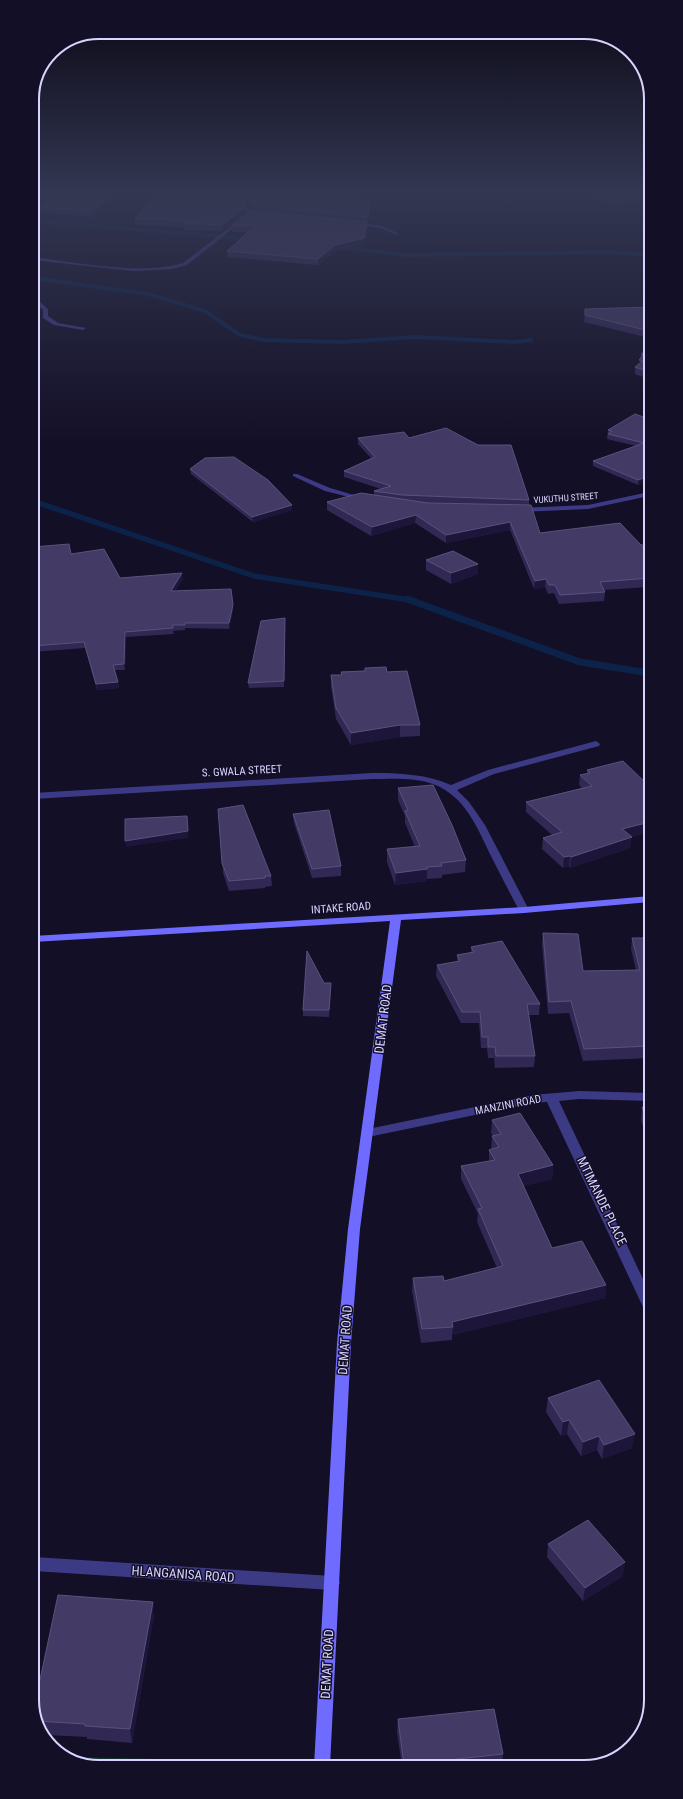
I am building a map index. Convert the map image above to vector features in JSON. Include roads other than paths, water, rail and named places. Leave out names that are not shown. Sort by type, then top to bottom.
[{"type":"street","points":[[39,304],[46,310],[45,317],[56,324],[83,328]]},
{"type":"street","points":[[295,475],[317,487],[344,495],[367,499]]},
{"type":"street","name":"VUKUTHU STREET","points":[[513,510],[588,507],[644,495]]},
{"type":"street","points":[[450,789],[491,772],[596,744]]},
{"type":"street","name":"S. GWALA STREET","points":[[39,796],[372,776],[422,779],[436,782],[450,789],[463,799],[477,818],[524,910]]},
{"type":"street","name":"INTAKE ROAD","points":[[39,939],[524,910],[644,900]]},
{"type":"street","name":"DEMAT ROAD","points":[[322,1760],[344,1343],[354,1229],[396,917]]},
{"type":"street","name":"MANZINI ROAD","points":[[368,1133],[533,1099],[551,1097],[644,1097]]},
{"type":"street","name":"MTIMANDE PLACE","points":[[551,1097],[644,1294]]},
{"type":"street","name":"HLANGANISA ROAD","points":[[39,1564],[332,1584]]},
{"type":"waterway","points":[[39,279],[148,294],[205,311],[240,335],[265,340],[342,342],[414,337],[515,342],[531,340]]},
{"type":"waterway","points":[[39,503],[254,576],[410,600]]},
{"type":"waterway","points":[[410,600],[580,662],[644,672]]}]
